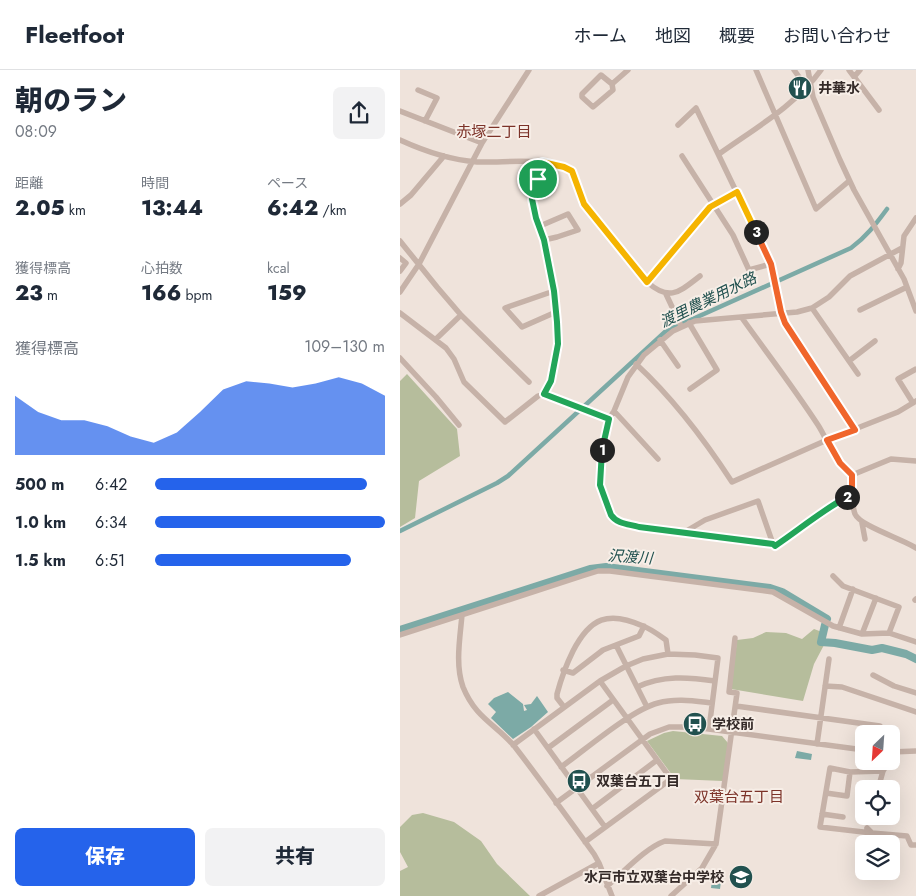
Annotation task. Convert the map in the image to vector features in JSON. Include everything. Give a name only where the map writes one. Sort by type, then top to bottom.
[{"type":"street","points":[[525,77],[529,70]]},
{"type":"street","points":[[400,292],[419,264],[482,143],[516,88],[533,70]]},
{"type":"street","points":[[612,84],[628,70]]},
{"type":"street","points":[[756,70],[816,209],[849,180]]},
{"type":"street","points":[[794,70],[808,86],[849,180],[898,269],[916,311]]},
{"type":"street","points":[[808,70],[808,86]]},
{"type":"street","points":[[719,154],[774,114],[808,86],[821,70]]},
{"type":"street","points":[[849,70],[879,110]]},
{"type":"street","points":[[854,77],[860,70]]},
{"type":"street","points":[[601,75],[612,84],[613,90],[593,107],[582,97],[582,94],[601,75]]},
{"type":"street","points":[[418,90],[437,98],[425,121]]},
{"type":"street","points":[[678,125],[696,108],[771,264],[781,312],[790,331],[855,430]]},
{"type":"street","points":[[400,112],[482,143]]},
{"type":"street","points":[[400,140],[444,156],[472,161],[542,162],[564,167],[572,171],[584,204],[647,282],[666,294],[680,291],[700,276]]},
{"type":"street","points":[[400,204],[444,156]]},
{"type":"street","points":[[682,156],[733,235],[749,270],[771,264]]},
{"type":"street","points":[[542,162],[532,199],[544,240],[554,291],[558,344],[551,381],[544,394]]},
{"type":"street","points":[[647,282],[713,205],[737,192]]},
{"type":"street","points":[[540,226],[568,214],[578,230],[544,240]]},
{"type":"street","points":[[898,269],[901,263],[904,236],[916,218]]},
{"type":"street","points":[[400,241],[461,315],[529,382]]},
{"type":"street","points":[[852,494],[824,510],[775,546],[773,544],[639,527],[614,519],[606,503],[600,478],[602,444],[609,419],[636,364],[660,340],[681,325],[700,320],[742,318],[781,312],[797,312],[812,308],[829,296],[850,276],[902,248]]},
{"type":"street","points":[[400,258],[406,263],[400,272]]},
{"type":"street","points":[[860,310],[907,287]]},
{"type":"street","points":[[554,291],[505,308],[522,327],[556,312]]},
{"type":"street","points":[[666,294],[681,325]]},
{"type":"street","points":[[812,308],[858,374]]},
{"type":"street","points":[[400,314],[436,339],[450,353],[464,382],[506,422],[538,396],[544,394],[609,419]]},
{"type":"street","points":[[436,339],[461,315]]},
{"type":"street","points":[[742,318],[796,392],[840,463],[852,475],[852,494],[856,515],[862,523],[916,548]]},
{"type":"street","points":[[689,323],[717,370],[690,389]]},
{"type":"street","points":[[660,340],[678,366]]},
{"type":"street","points":[[849,361],[875,341]]},
{"type":"street","points":[[400,358],[459,425]]},
{"type":"street","points":[[636,364],[692,424],[707,443],[732,482],[827,440],[898,412],[915,402],[898,379],[916,369]]},
{"type":"street","points":[[614,411],[658,460]]},
{"type":"street","points":[[852,475],[891,459],[916,461]]},
{"type":"street","points":[[683,532],[705,520],[758,501],[773,544]]},
{"type":"street","points":[[862,523],[864,539]]},
{"type":"street","points":[[400,635],[598,571],[610,571],[773,592],[825,623],[839,628],[862,634],[889,633],[916,642]]},
{"type":"street","points":[[833,576],[843,586],[899,607],[889,633]]},
{"type":"street","points":[[839,628],[853,589]]},
{"type":"street","points":[[862,634],[876,598]]},
{"type":"street","points":[[462,615],[459,665],[463,686],[473,706],[480,715],[513,745],[556,802],[599,863],[612,896]]},
{"type":"street","points":[[564,707],[557,698],[557,694],[564,670],[584,632],[598,622],[606,619],[622,619],[644,626],[666,640],[668,654]]},
{"type":"street","points":[[564,670],[572,673],[603,650],[639,636],[644,626]]},
{"type":"street","points":[[671,896],[702,868],[716,844],[736,706],[737,694],[729,692],[735,638]]},
{"type":"street","points":[[616,645],[647,707]]},
{"type":"street","points":[[513,745],[600,681],[626,666],[643,659],[668,654],[718,658],[709,729]]},
{"type":"street","points":[[817,744],[829,659]]},
{"type":"street","points":[[874,675],[894,686],[916,693]]},
{"type":"street","points":[[637,687],[656,680],[674,678],[715,681]]},
{"type":"street","points":[[585,842],[671,779],[600,681]]},
{"type":"street","points":[[825,686],[842,687],[916,712]]},
{"type":"street","points":[[548,748],[613,700]]},
{"type":"street","points":[[561,767],[627,719],[647,707],[672,701],[712,703]]},
{"type":"street","points":[[736,706],[873,725]]},
{"type":"street","points":[[556,802],[642,739],[669,727],[680,726],[709,729],[855,749]]},
{"type":"street","points":[[534,729],[605,827]]},
{"type":"street","points":[[900,752],[916,751]]},
{"type":"street","points":[[592,808],[657,760]]},
{"type":"street","points":[[880,780],[883,771],[850,772],[830,768],[820,827],[907,836],[910,845],[916,845]]},
{"type":"street","points":[[826,792],[847,796],[850,772]]},
{"type":"street","points":[[822,814],[843,817]]},
{"type":"street","points":[[867,828],[872,833]]},
{"type":"street","points":[[607,886],[650,849],[665,841],[716,844]]},
{"type":"street","points":[[539,896],[599,863]]},
{"type":"green space","points":[[407,374],[457,429],[460,456],[419,481],[415,518],[400,527],[400,381]]},
{"type":"green space","points":[[814,629],[822,632],[818,643],[824,645],[814,664],[803,701],[731,689],[737,640],[753,638],[766,632],[786,633],[802,639]]},
{"type":"green space","points":[[673,731],[722,736],[728,743],[723,781],[675,779],[647,741]]},
{"type":"green space","points":[[423,813],[454,822],[481,841],[497,864],[530,896],[400,896],[400,871],[408,867],[400,852],[400,827],[412,815]]},
{"type":"water","points":[[508,692],[523,704],[524,711],[527,710],[524,705],[531,704],[537,696],[548,712],[513,739],[491,718],[496,712],[488,704],[494,698]]},
{"type":"water","points":[[797,751],[812,754],[811,760],[795,758]]},
{"type":"water","points":[[713,873],[722,874],[720,889],[711,888]]},
{"type":"waterway","name":"渡里農業用水路","points":[[400,531],[508,476],[666,331],[851,248],[871,230],[887,209]]},
{"type":"waterway","name":"沢渡川","points":[[400,630],[590,569],[606,567],[770,588],[782,592],[827,619],[826,621]]},
{"type":"waterway","name":"沢渡川","points":[[825,625],[821,642],[872,650],[882,648],[906,654],[916,659]]},
{"type":"place","name":"井華水","points":[[800,88]]},
{"type":"place","name":"学校前","points":[[695,724]]},
{"type":"place","name":"双葉台五丁目","points":[[579,781]]},
{"type":"place","name":"水戸市立双葉台中学校","points":[[741,877]]},
{"type":"district","name":"赤塚二丁目","points":[[494,132]]},
{"type":"district","name":"双葉台五丁目","points":[[739,797]]},
{"type":"route","points":[[542,162],[564,167],[572,171],[584,204],[647,282],[710,207],[737,192],[771,264],[785,323],[855,430],[827,440],[840,463],[852,475],[852,494],[824,510],[775,546],[773,544],[639,527],[614,519],[600,485],[602,444],[609,419],[544,394],[551,381],[552,366],[558,344],[554,291],[544,240],[532,199],[538,179],[542,162]]}]
